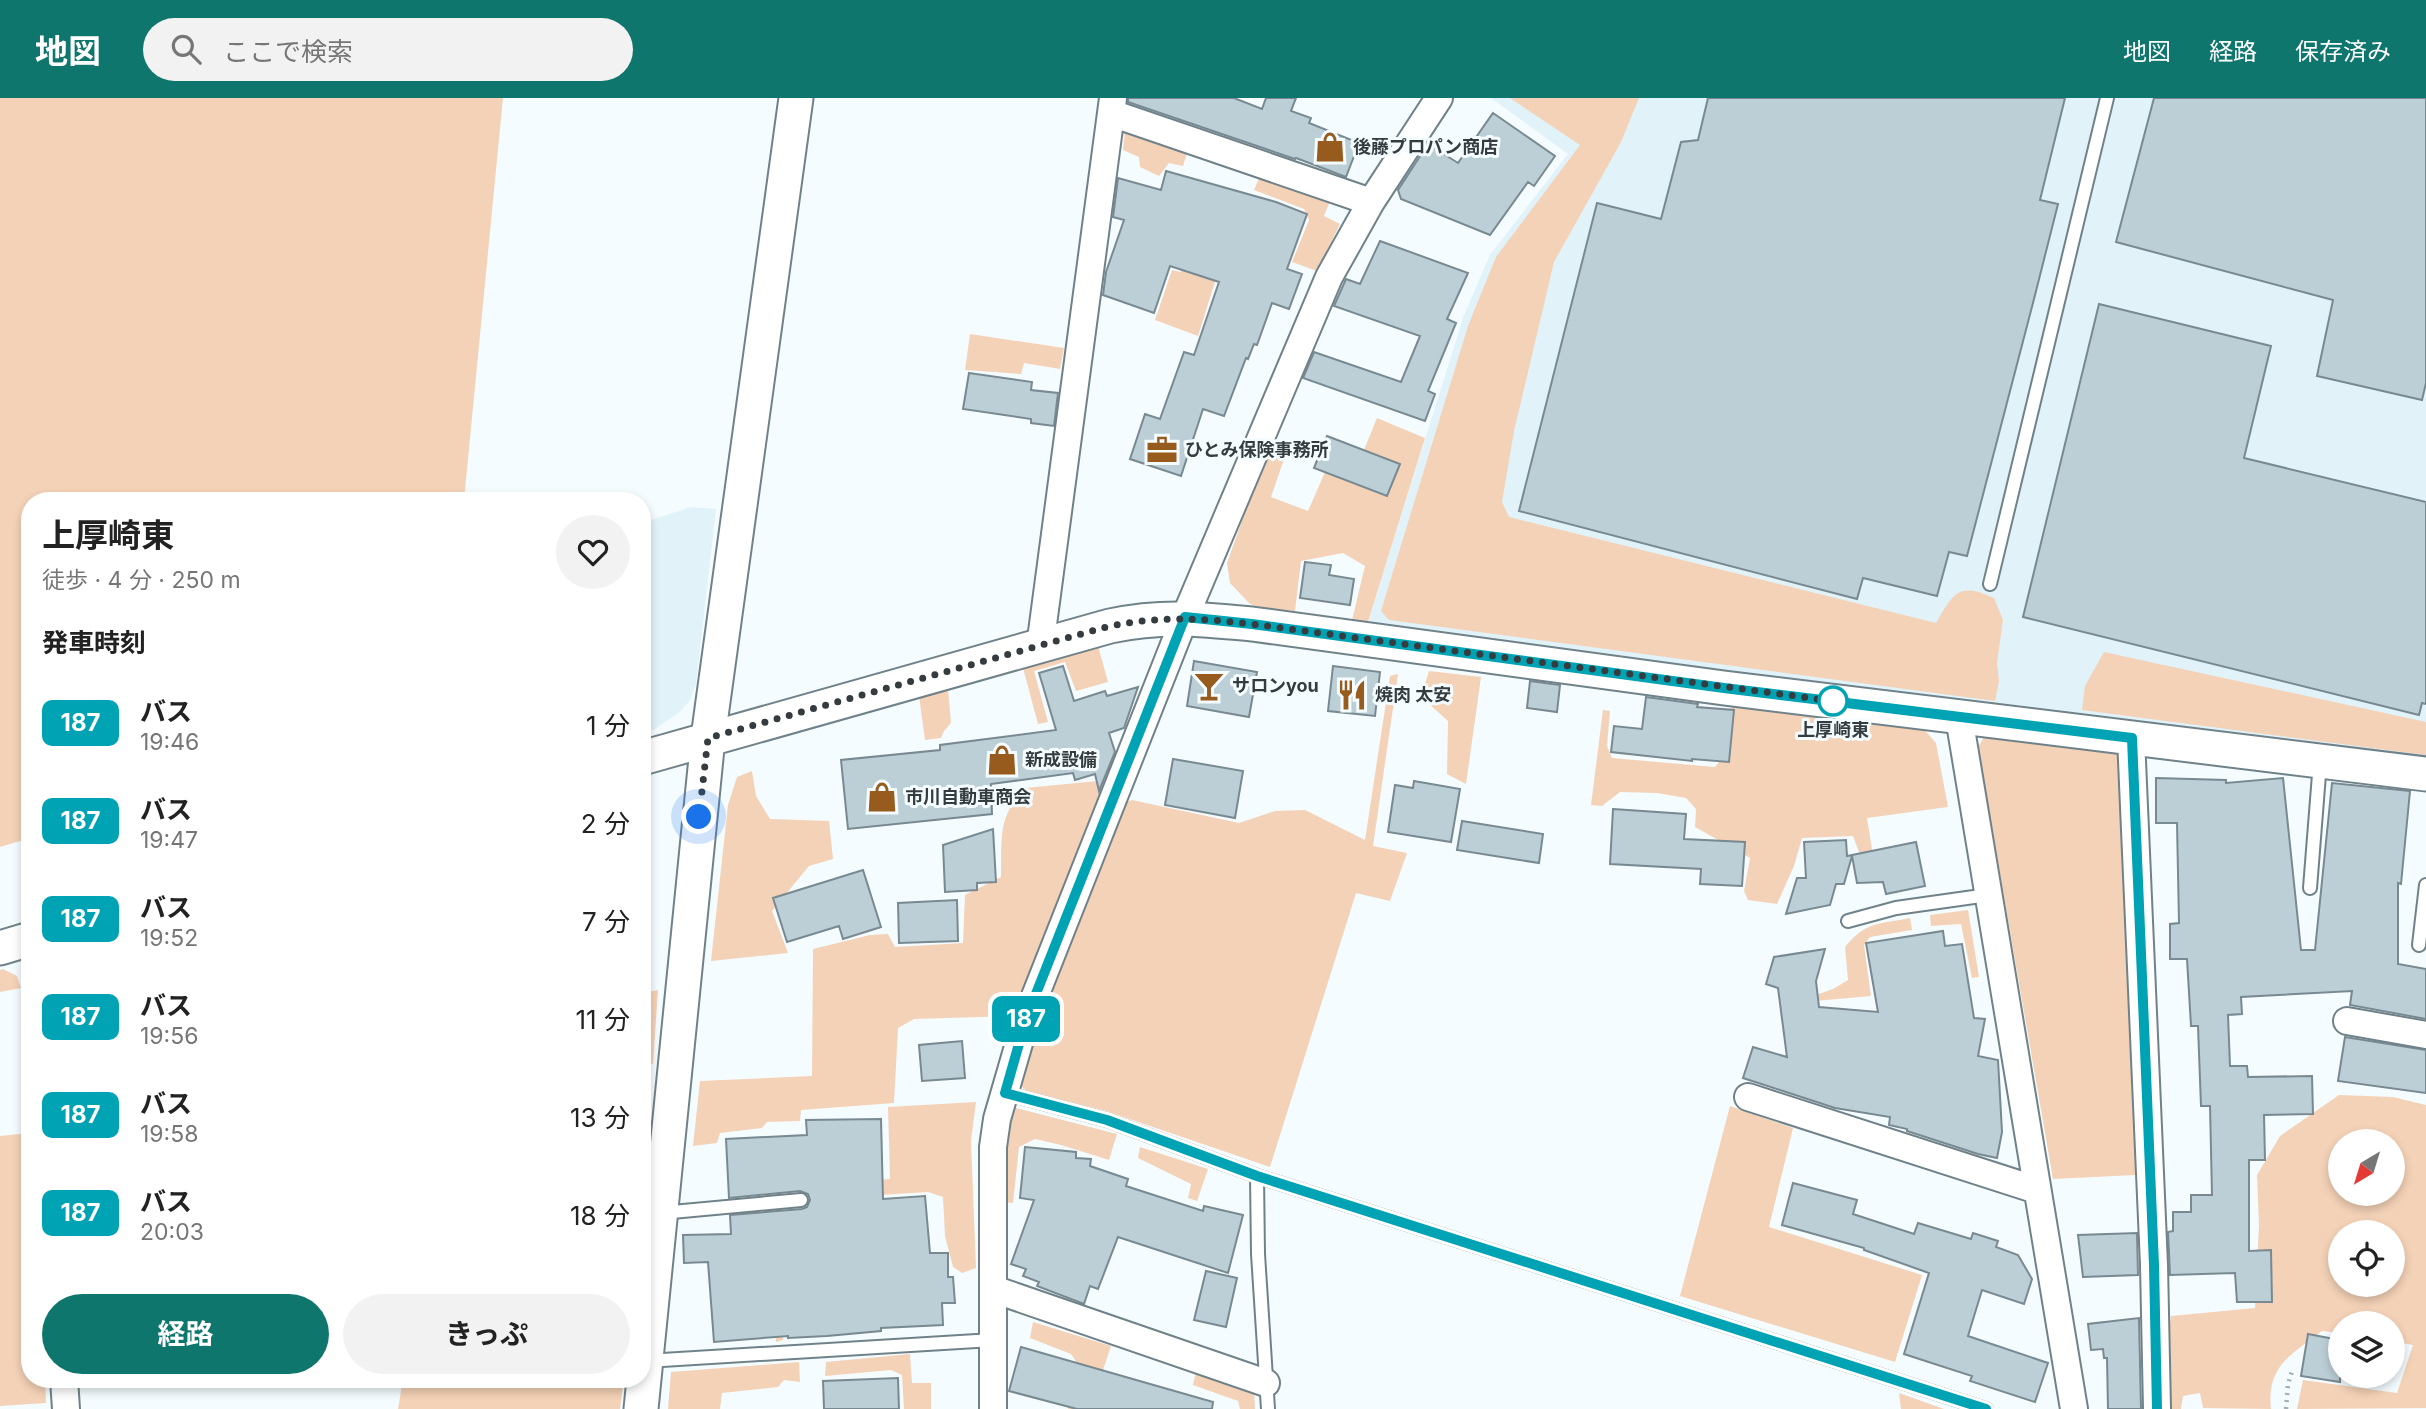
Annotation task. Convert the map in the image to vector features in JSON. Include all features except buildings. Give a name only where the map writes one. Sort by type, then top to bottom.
[{"type":"street","points":[[651,1273],[708,738],[796,98]]},
{"type":"street","points":[[993,1409],[993,1147],[1026,1019],[1185,617],[1329,277],[1371,202],[1439,98]]},
{"type":"street","points":[[1040,647],[1112,105],[1371,202]]},
{"type":"street","points":[[651,755],[1121,624],[1144,619],[1185,617],[1710,686],[2426,774]]},
{"type":"street","points":[[1959,717],[2074,1409]]},
{"type":"street","points":[[2132,738],[2157,1409]]},
{"type":"street","points":[[0,948],[21,942]]},
{"type":"street","points":[[2347,1021],[2426,1035]]},
{"type":"street","points":[[1748,1097],[2037,1190]]},
{"type":"street","points":[[993,1289],[1267,1396]]},
{"type":"street","points":[[65,1388],[66,1409]]},
{"type":"street","points":[[641,1409],[643,1388]]},
{"type":"lane","points":[[1990,584],[2107,98]]},
{"type":"lane","points":[[2310,887],[2320,761]]},
{"type":"lane","points":[[2419,945],[2426,885]]},
{"type":"lane","points":[[1848,921],[1896,908],[1989,895]]},
{"type":"lane","points":[[1005,1093],[1107,1120],[1257,1176],[1986,1409]]},
{"type":"lane","points":[[1257,1176],[1258,1254],[1267,1396]]},
{"type":"lane","points":[[659,1213],[800,1200]]},
{"type":"lane","points":[[651,1362],[993,1340]]},
{"type":"path","points":[[2286,1409],[2292,1371]]},
{"type":"shaded area","points":[[0,98],[503,98],[465,492],[21,492],[21,841],[0,847]]},
{"type":"shaded area","points":[[1491,98],[2426,98],[2426,760],[1959,704],[1367,625],[1464,315],[1490,255],[1568,154]]},
{"type":"shaded area","points":[[1510,98],[1639,98],[1621,142],[1554,262],[1514,431],[1502,502],[1509,517],[1936,623],[1947,604],[1958,593],[1982,593],[1994,598],[2003,620],[1995,701],[1389,620],[1381,611],[1468,326],[1496,257],[1580,145]]},
{"type":"shaded area","points":[[1125,130],[1188,150],[1183,166],[1169,163],[1159,176],[1140,167],[1139,157],[1123,150]]},
{"type":"shaded area","points":[[1262,171],[1332,196],[1324,216],[1340,224],[1317,271],[1292,262],[1309,220],[1304,209],[1254,190]]},
{"type":"shaded area","points":[[1191,242],[1224,253],[1198,336],[1155,320],[1172,270],[1181,272]]},
{"type":"shaded area","points":[[970,334],[1064,348],[1060,369],[1024,363],[1021,374],[965,370]]},
{"type":"shaded area","points":[[1377,418],[1425,438],[1367,625],[1352,620],[1365,566],[1343,553],[1301,561],[1295,611],[1262,608],[1250,604],[1230,583],[1227,563],[1266,454],[1284,459],[1271,497],[1308,511],[1325,472],[1387,496],[1399,464],[1364,450]]},
{"type":"shaded area","points":[[691,507],[716,509],[696,684],[690,700],[680,712],[651,730],[651,520]]},
{"type":"shaded area","points":[[1098,646],[1108,682],[1076,691],[1065,662],[1034,671],[1048,722],[1038,724],[1023,668]]},
{"type":"shaded area","points":[[2104,652],[2426,722],[2426,755],[2082,710],[2085,686]]},
{"type":"shaded area","points":[[1429,671],[1481,677],[1466,784],[1447,774],[1448,721],[1429,704],[1423,690]]},
{"type":"shaded area","points":[[1398,674],[1373,846],[1407,853],[1390,901],[1356,893],[1270,1167],[1106,1111],[1026,1091],[1017,1081],[1119,804],[1132,800],[1239,823],[1275,811],[1305,810],[1365,840],[1390,676]]},
{"type":"shaded area","points":[[948,689],[951,723],[941,738],[925,740],[919,696]]},
{"type":"shaded area","points":[[1732,702],[1921,726],[1936,743],[1948,807],[1867,818],[1877,881],[1868,876],[1853,836],[1802,838],[1794,866],[1777,904],[1748,900],[1744,891],[1750,858],[1695,827],[1696,809],[1686,798],[1657,793],[1620,792],[1602,806],[1591,805],[1603,710],[1610,711],[1607,746],[1612,758],[1715,767],[1724,756]]},
{"type":"shaded area","points":[[1984,737],[2116,749],[2123,758],[2136,1175],[2053,1179],[1978,747]]},
{"type":"shaded area","points":[[752,771],[756,796],[770,819],[829,821],[833,859],[809,866],[772,911],[788,953],[711,961],[728,805],[737,777]]},
{"type":"shaded area","points":[[1108,780],[1013,1016],[914,1019],[898,1028],[894,1103],[801,1110],[800,1121],[767,1122],[762,1128],[720,1133],[717,1143],[693,1146],[700,1081],[812,1076],[813,949],[870,935],[888,934],[895,947],[963,943],[965,895],[1001,877],[1005,819],[1025,788]]},
{"type":"shaded area","points":[[1968,910],[1979,977],[1972,978],[1961,924],[1931,926],[1930,915]]},
{"type":"shaded area","points":[[1910,918],[1912,930],[1870,937],[1864,945],[1871,996],[1815,1001],[1816,995],[1848,980],[1845,947],[1860,932],[1874,925]]},
{"type":"shaded area","points":[[0,970],[17,976],[21,988],[0,992]]},
{"type":"shaded area","points":[[658,990],[653,1064],[651,1064],[651,991]]},
{"type":"shaded area","points":[[2339,1095],[2393,1097],[2426,1105],[2426,1408],[2297,1409],[2303,1380],[2328,1383],[2328,1388],[2361,1388],[2397,1393],[2399,1388],[2405,1388],[2405,1369],[2413,1345],[2405,1343],[2405,1311],[2328,1311],[2328,1332],[2322,1331],[2291,1354],[2277,1371],[2271,1394],[2271,1409],[2203,1408],[2200,1393],[2183,1396],[2181,1409],[2168,1409],[2167,1345],[2171,1316],[2255,1308],[2259,1225],[2257,1175],[2280,1136]]},
{"type":"shaded area","points":[[976,1102],[971,1141],[976,1268],[962,1273],[953,1267],[945,1236],[943,1197],[928,1192],[864,1196],[781,1299],[783,1340],[776,1342],[772,1264],[838,1183],[890,1179],[888,1107]]},
{"type":"shaded area","points":[[1730,1106],[1793,1128],[1769,1227],[1922,1275],[1895,1362],[1680,1296]]},
{"type":"shaded area","points":[[1012,1107],[1117,1134],[1109,1160],[1035,1139],[1019,1147],[1013,1203],[1004,1202],[1002,1148]]},
{"type":"shaded area","points":[[21,1134],[21,1388],[45,1388],[46,1403],[0,1406],[0,1136]]},
{"type":"shaded area","points":[[1140,1147],[1208,1169],[1197,1201],[1188,1198],[1191,1184],[1138,1158]]},
{"type":"shaded area","points":[[1033,1322],[1111,1346],[1090,1409],[1068,1409],[1081,1369],[1071,1354],[1030,1338]]},
{"type":"shaded area","points":[[910,1354],[912,1383],[931,1383],[931,1409],[904,1409],[902,1375],[891,1370],[825,1376],[826,1362]]},
{"type":"shaded area","points":[[799,1362],[800,1382],[784,1380],[778,1387],[722,1393],[720,1409],[668,1409],[671,1372]]},
{"type":"shaded area","points":[[1196,1371],[1254,1390],[1255,1409],[1240,1409],[1238,1401],[1193,1385]]},
{"type":"shaded area","points":[[402,1388],[623,1388],[620,1409],[398,1409]]},
{"type":"shaded area","points":[[1899,1393],[1944,1409],[1901,1409]]},
{"type":"bus line","name":"187","points":[[1986,1409],[1257,1176],[1107,1120],[1005,1093],[1026,1019],[1185,617],[1724,688],[2132,738],[2154,1265],[2157,1409]]},
{"type":"place","name":"後藤プロパン商店","points":[[1330,147]]},
{"type":"place","name":"ひとみ保険事務所","points":[[1162,450]]},
{"type":"place","name":"サロンyou","points":[[1209,686]]},
{"type":"place","name":"焼肉 太安","points":[[1352,695]]},
{"type":"place","name":"上厚崎東","points":[[1833,701]]},
{"type":"place","name":"新成設備","points":[[1002,760]]},
{"type":"place","name":"市川自動車商会","points":[[882,797]]},
{"type":"route","points":[[699,817],[708,738],[1110,626],[1144,619],[1185,617],[1252,624],[1833,701]]}]
